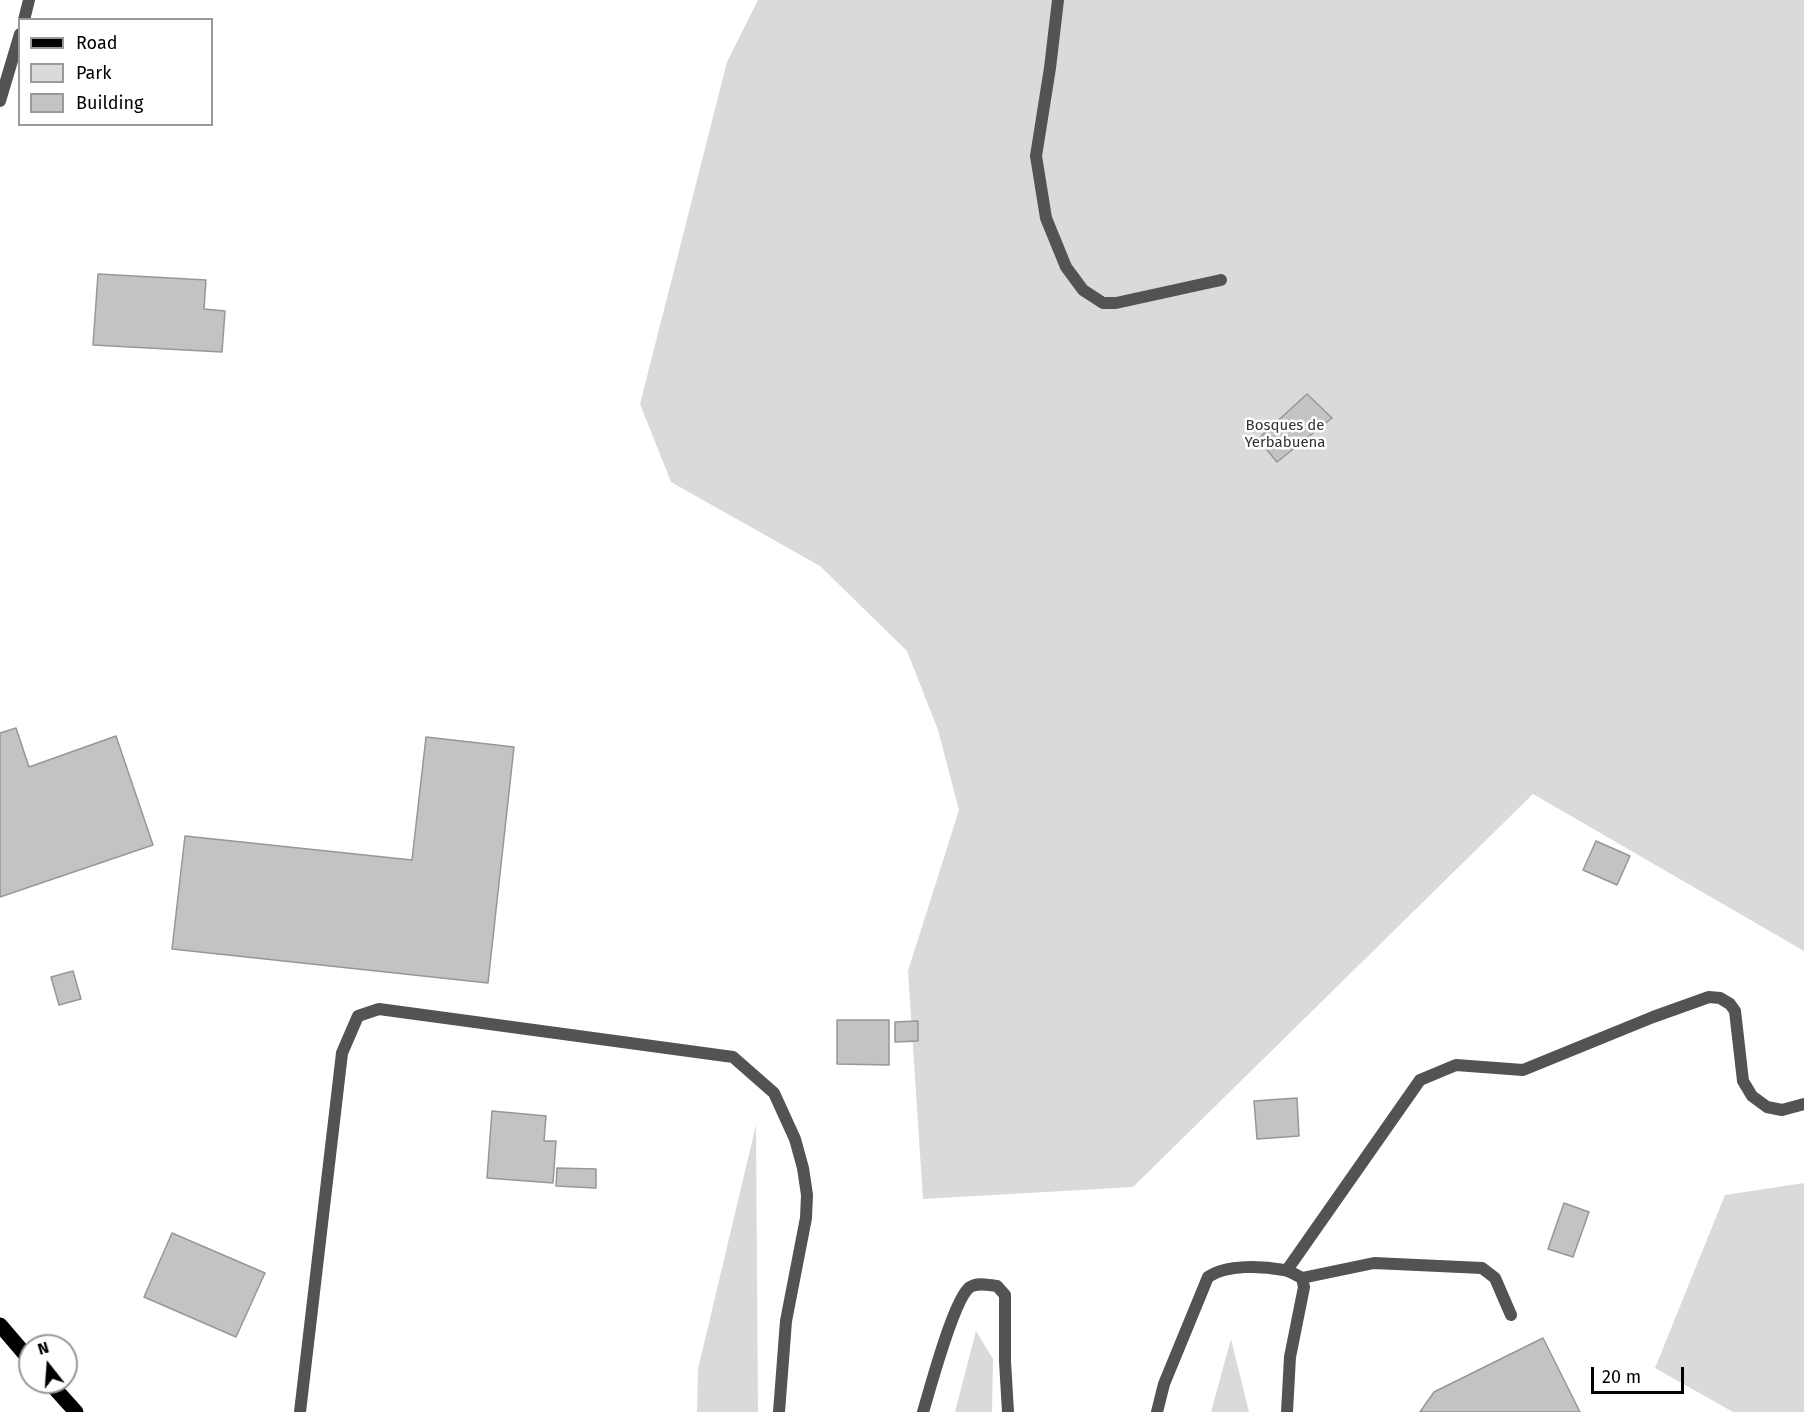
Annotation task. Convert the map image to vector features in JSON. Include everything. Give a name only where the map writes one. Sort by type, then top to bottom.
[{"type":"main road","points":[[0,1325],[18,1346]]},
{"type":"main road","points":[[60,1394],[76,1412]]},
{"type":"street","points":[[24,18],[29,0]]},
{"type":"street","points":[[1058,0],[1036,156],[1046,218],[1066,267],[1083,290],[1103,303],[1116,303],[1221,280]]},
{"type":"street","points":[[0,101],[18,41]]},
{"type":"street","points":[[1287,1270],[1420,1080],[1456,1065],[1523,1070],[1653,1017],[1709,997],[1720,998],[1730,1004],[1735,1011],[1743,1082],[1752,1096],[1767,1107],[1782,1110],[1804,1104]]},
{"type":"street","points":[[300,1412],[342,1053],[358,1016],[379,1009],[733,1057],[774,1093],[795,1139],[807,1195],[806,1218],[786,1321],[779,1412]]},
{"type":"street","points":[[1157,1412],[1164,1384],[1208,1277],[1225,1268],[1287,1270],[1302,1278],[1374,1263],[1482,1268],[1495,1278],[1511,1315]]},
{"type":"street","points":[[1287,1412],[1290,1358],[1304,1287],[1302,1278]]},
{"type":"street","points":[[923,1412],[962,1294],[971,1286],[979,1284],[997,1286],[1005,1295],[1008,1412]]},
{"type":"green space","name":"Bosques de Yerbabuena","points":[[758,0],[1804,0],[1804,951],[1533,794],[1133,1187],[923,1199],[908,971],[959,810],[938,730],[907,651],[820,566],[671,482],[640,404],[727,62]]},
{"type":"green space","points":[[756,1125],[758,1412],[697,1412],[698,1369]]},
{"type":"green space","points":[[1804,1183],[1804,1412],[1733,1412],[1655,1368],[1725,1195]]},
{"type":"green space","points":[[976,1331],[993,1359],[992,1412],[955,1412]]},
{"type":"green space","points":[[1231,1339],[1249,1412],[1211,1412]]},
{"type":"building","points":[[98,274],[206,280],[204,309],[225,311],[222,352],[93,345]]},
{"type":"building","points":[[1307,394],[1332,418],[1277,462],[1258,439]]},
{"type":"building","points":[[16,728],[29,767],[116,736],[153,845],[0,897],[0,733]]},
{"type":"building","points":[[426,737],[514,747],[488,983],[172,949],[185,836],[412,860]]},
{"type":"building","points":[[1596,841],[1630,856],[1617,885],[1583,870]]},
{"type":"building","points":[[73,971],[81,999],[59,1005],[51,977]]},
{"type":"building","points":[[837,1020],[889,1020],[889,1065],[837,1064]]},
{"type":"building","points":[[918,1021],[918,1041],[895,1042],[895,1022]]},
{"type":"building","points":[[1297,1098],[1299,1136],[1257,1139],[1254,1101]]},
{"type":"building","points":[[492,1111],[546,1116],[544,1141],[556,1141],[553,1183],[487,1178]]},
{"type":"building","points":[[557,1168],[596,1169],[596,1188],[556,1186]]},
{"type":"building","points":[[1564,1203],[1589,1212],[1573,1257],[1548,1249]]},
{"type":"building","points":[[172,1233],[265,1273],[236,1337],[144,1297]]},
{"type":"building","points":[[1543,1338],[1580,1412],[1420,1412],[1434,1392]]}]
